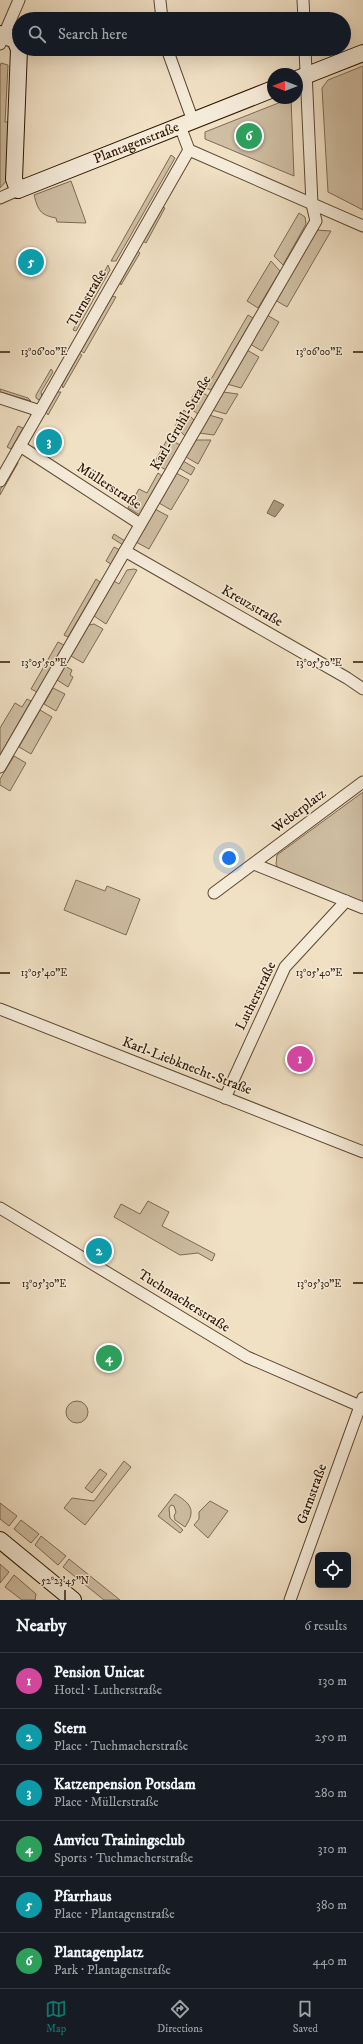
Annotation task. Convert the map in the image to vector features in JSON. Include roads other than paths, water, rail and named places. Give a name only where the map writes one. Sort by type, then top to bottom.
[{"type":"street","points":[[13,12],[19,0]]},
{"type":"street","points":[[303,0],[304,12]]},
{"type":"street","points":[[160,1],[161,12]]},
{"type":"street","points":[[12,15],[1,38],[12,40]]},
{"type":"street","points":[[303,77],[363,53]]},
{"type":"street","points":[[18,190],[14,179],[19,56]]},
{"type":"street","points":[[169,56],[187,123],[188,150],[363,226]]},
{"type":"street","name":"Karl-Gruhl-Straße","points":[[303,68],[304,56]]},
{"type":"street","name":"Karl-Gruhl-Straße","points":[[0,767],[316,221],[312,204],[303,90]]},
{"type":"street","name":"Plantagenstraße","points":[[0,198],[267,91]]},
{"type":"street","name":"Turnstraße","points":[[0,481],[188,150]]},
{"type":"street","points":[[0,398],[40,411]]},
{"type":"street","name":"Müllerstraße","points":[[20,446],[140,524]]},
{"type":"street","name":"Kreuzstraße","points":[[125,551],[347,678],[363,690]]},
{"type":"street","name":"Weberplatz","points":[[214,893],[363,782]]},
{"type":"street","points":[[254,864],[357,903]]},
{"type":"street","name":"Lutherstraße","points":[[225,1098],[285,967],[357,903]]},
{"type":"street","name":"Karl-Liebknecht-Straße","points":[[0,1009],[363,1152]]},
{"type":"street","name":"Tuchmacherstraße","points":[[0,1208],[247,1357],[361,1402]]},
{"type":"street","name":"Garnstraße","points":[[290,1600],[361,1402]]},
{"type":"street","points":[[0,1540],[73,1600]]},
{"type":"place","name":"Plantagenplatz","points":[[249,136]]},
{"type":"place","name":"Pfarrhaus","points":[[31,262]]},
{"type":"place","name":"Katzenpension Potsdam","points":[[49,442]]},
{"type":"place","name":"Pension Unicat","points":[[300,1059]]},
{"type":"place","name":"Stern","points":[[99,1251]]},
{"type":"place","name":"Amvicu Trainingsclub","points":[[109,1358]]}]
